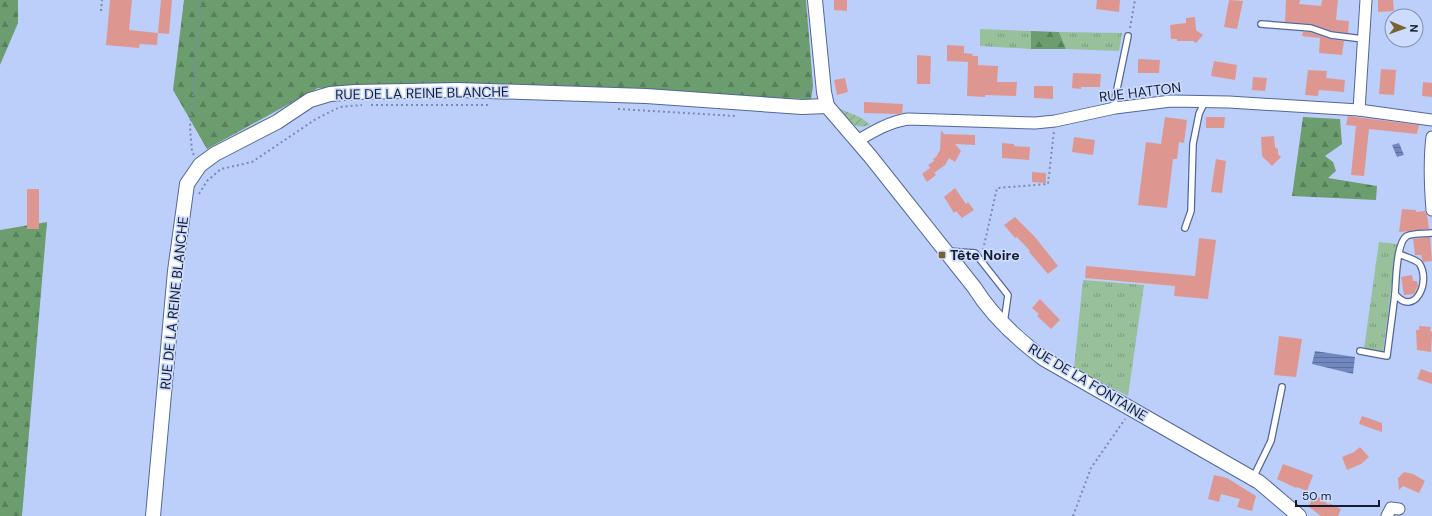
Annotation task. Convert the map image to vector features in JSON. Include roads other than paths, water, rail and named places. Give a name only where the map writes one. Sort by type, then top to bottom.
[{"type":"street","points":[[815,0],[824,92],[827,106]]},
{"type":"street","points":[[1359,110],[1366,0]]},
{"type":"street","name":"RUE DE LA REINE BLANCHE","points":[[153,516],[176,270],[187,184],[200,165],[214,154],[277,122],[310,100],[330,94],[355,92],[458,90],[646,96],[813,107],[827,106]]},
{"type":"street","name":"RUE HATTON","points":[[857,141],[879,128],[896,121],[908,119],[1055,122],[1113,109],[1171,101],[1229,102],[1359,110],[1432,120]]},
{"type":"street","name":"RUE DE LA FONTAINE","points":[[827,106],[945,250],[982,299],[1004,324],[1026,345],[1044,359],[1253,478],[1299,516]]},
{"type":"street","points":[[1432,137],[1430,150],[1430,188],[1432,210]]},
{"type":"street","points":[[1387,516],[1391,508],[1399,509]]},
{"type":"lane","points":[[1261,24],[1311,28],[1331,35],[1363,40]]},
{"type":"lane","points":[[1113,109],[1128,36]]},
{"type":"lane","points":[[1185,228],[1190,211],[1192,144],[1199,114],[1206,101]]},
{"type":"lane","points":[[1360,351],[1387,356],[1399,254],[1402,241],[1407,236],[1432,233]]},
{"type":"lane","points":[[945,250],[975,253],[980,259],[1008,295],[1004,324]]},
{"type":"lane","points":[[1395,294],[1400,300],[1409,302],[1416,301],[1422,297],[1428,286],[1428,276],[1425,269],[1419,263],[1399,254]]},
{"type":"lane","points":[[1253,478],[1271,441],[1282,387]]},
{"type":"water","points":[[1399,143],[1404,155],[1397,157],[1392,145]]},
{"type":"water","points":[[1315,351],[1355,357],[1353,374],[1312,364]]},
{"type":"place","name":"Tête Noire","points":[[942,255]]}]
